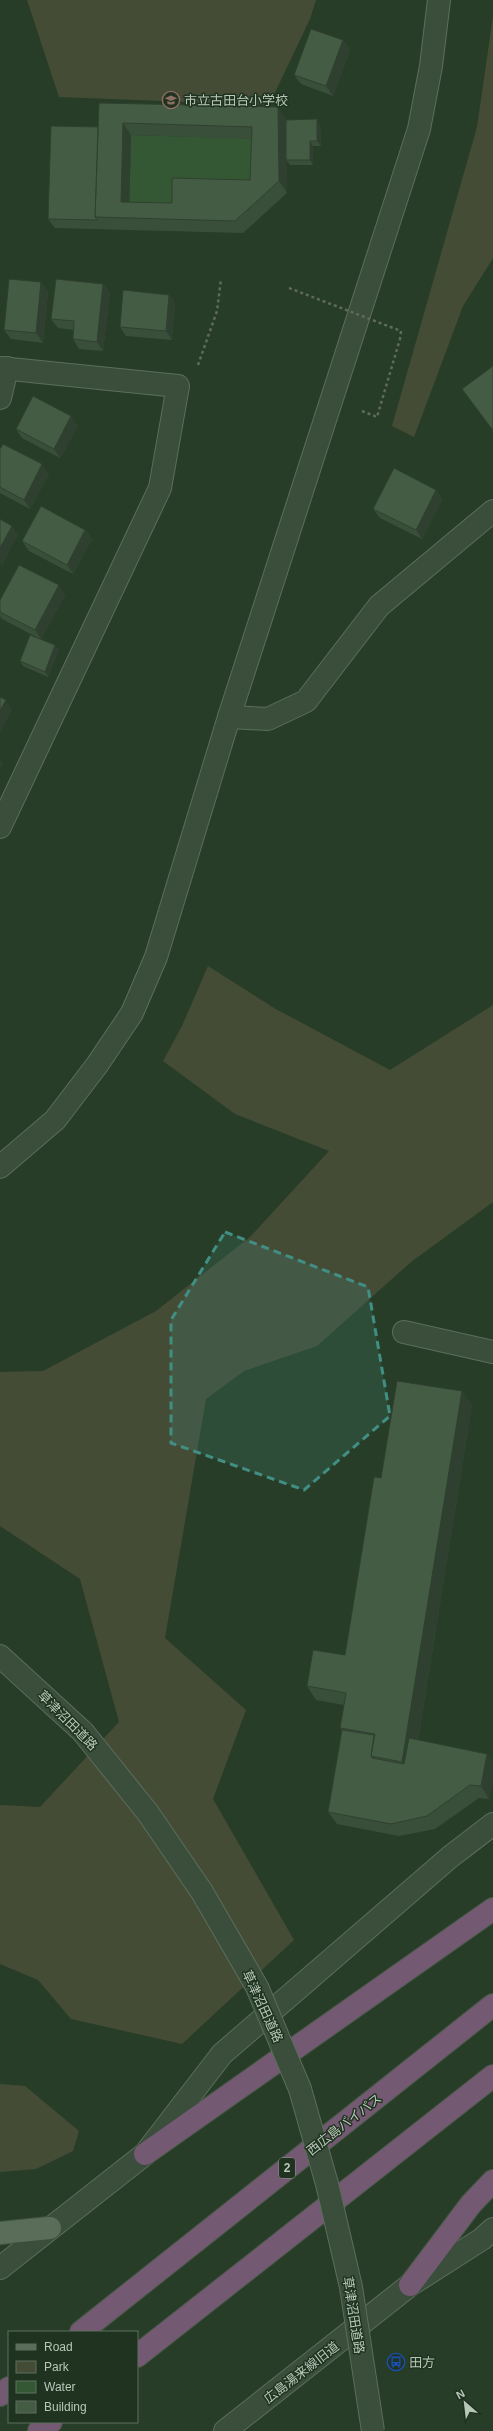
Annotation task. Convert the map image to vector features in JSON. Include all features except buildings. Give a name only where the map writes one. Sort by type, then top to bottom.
[{"type":"highway","points":[[146,2154],[493,1909]]},
{"type":"highway","name":"西広島バイパス","points":[[83,2331],[493,2005]]},
{"type":"highway","points":[[138,2355],[493,2076]]},
{"type":"highway","points":[[410,2285],[471,2204],[493,2181]]},
{"type":"highway","points":[[0,2395],[8,2389]]},
{"type":"highway","points":[[39,2431],[50,2423]]},
{"type":"main road","points":[[0,2233],[50,2228]]},
{"type":"street","points":[[0,1167],[55,1120],[97,1065],[132,1013],[156,957],[230,717],[419,129],[431,66],[439,0]]},
{"type":"street","points":[[0,398],[3,368],[178,386],[160,488],[0,827]]},
{"type":"street","points":[[230,717],[268,719],[306,702],[379,606],[493,511]]},
{"type":"street","points":[[404,1332],[493,1352]]},
{"type":"street","name":"草津沼田道路","points":[[0,1656],[83,1732],[148,1813],[202,1892],[257,1988],[300,2088],[327,2184],[351,2288],[373,2431]]},
{"type":"street","points":[[0,2268],[146,2154],[222,2054],[450,1858],[493,1824]]},
{"type":"street","name":"広島湯来線旧道","points":[[225,2431],[410,2285],[482,2240],[493,2229]]},
{"type":"path","points":[[178,386],[198,367],[217,311],[221,279]]},
{"type":"path","points":[[289,288],[401,330],[400,339],[377,417],[362,411]]},
{"type":"highlighted area","points":[[225,1232],[368,1287],[390,1416],[304,1490],[171,1443],[171,1320]]},
{"type":"green space","points":[[27,0],[316,0],[310,19],[269,105],[59,97]]},
{"type":"green space","points":[[493,16],[493,258],[463,306],[414,437],[392,426],[477,127]]},
{"type":"green space","points":[[208,966],[274,1008],[390,1070],[493,1005],[493,1202],[411,1262],[317,1346],[244,1371],[206,1399],[165,1638],[246,1710],[213,1799],[294,1940],[182,2044],[71,2019],[38,1980],[0,1964],[0,1805],[40,1807],[119,1722],[80,1579],[0,1526],[0,1372],[43,1371],[156,1311],[250,1237],[329,1151],[235,1114],[163,1061],[182,1026]]},
{"type":"green space","points":[[0,2084],[25,2086],[79,2131],[73,2151],[36,2169],[0,2172]]},
{"type":"water","points":[[131,135],[261,139],[259,193],[180,215],[129,214]]},
{"type":"place","name":"市立古田台小学校","points":[[171,100]]},
{"type":"place","name":"田方","points":[[396,2362]]}]
